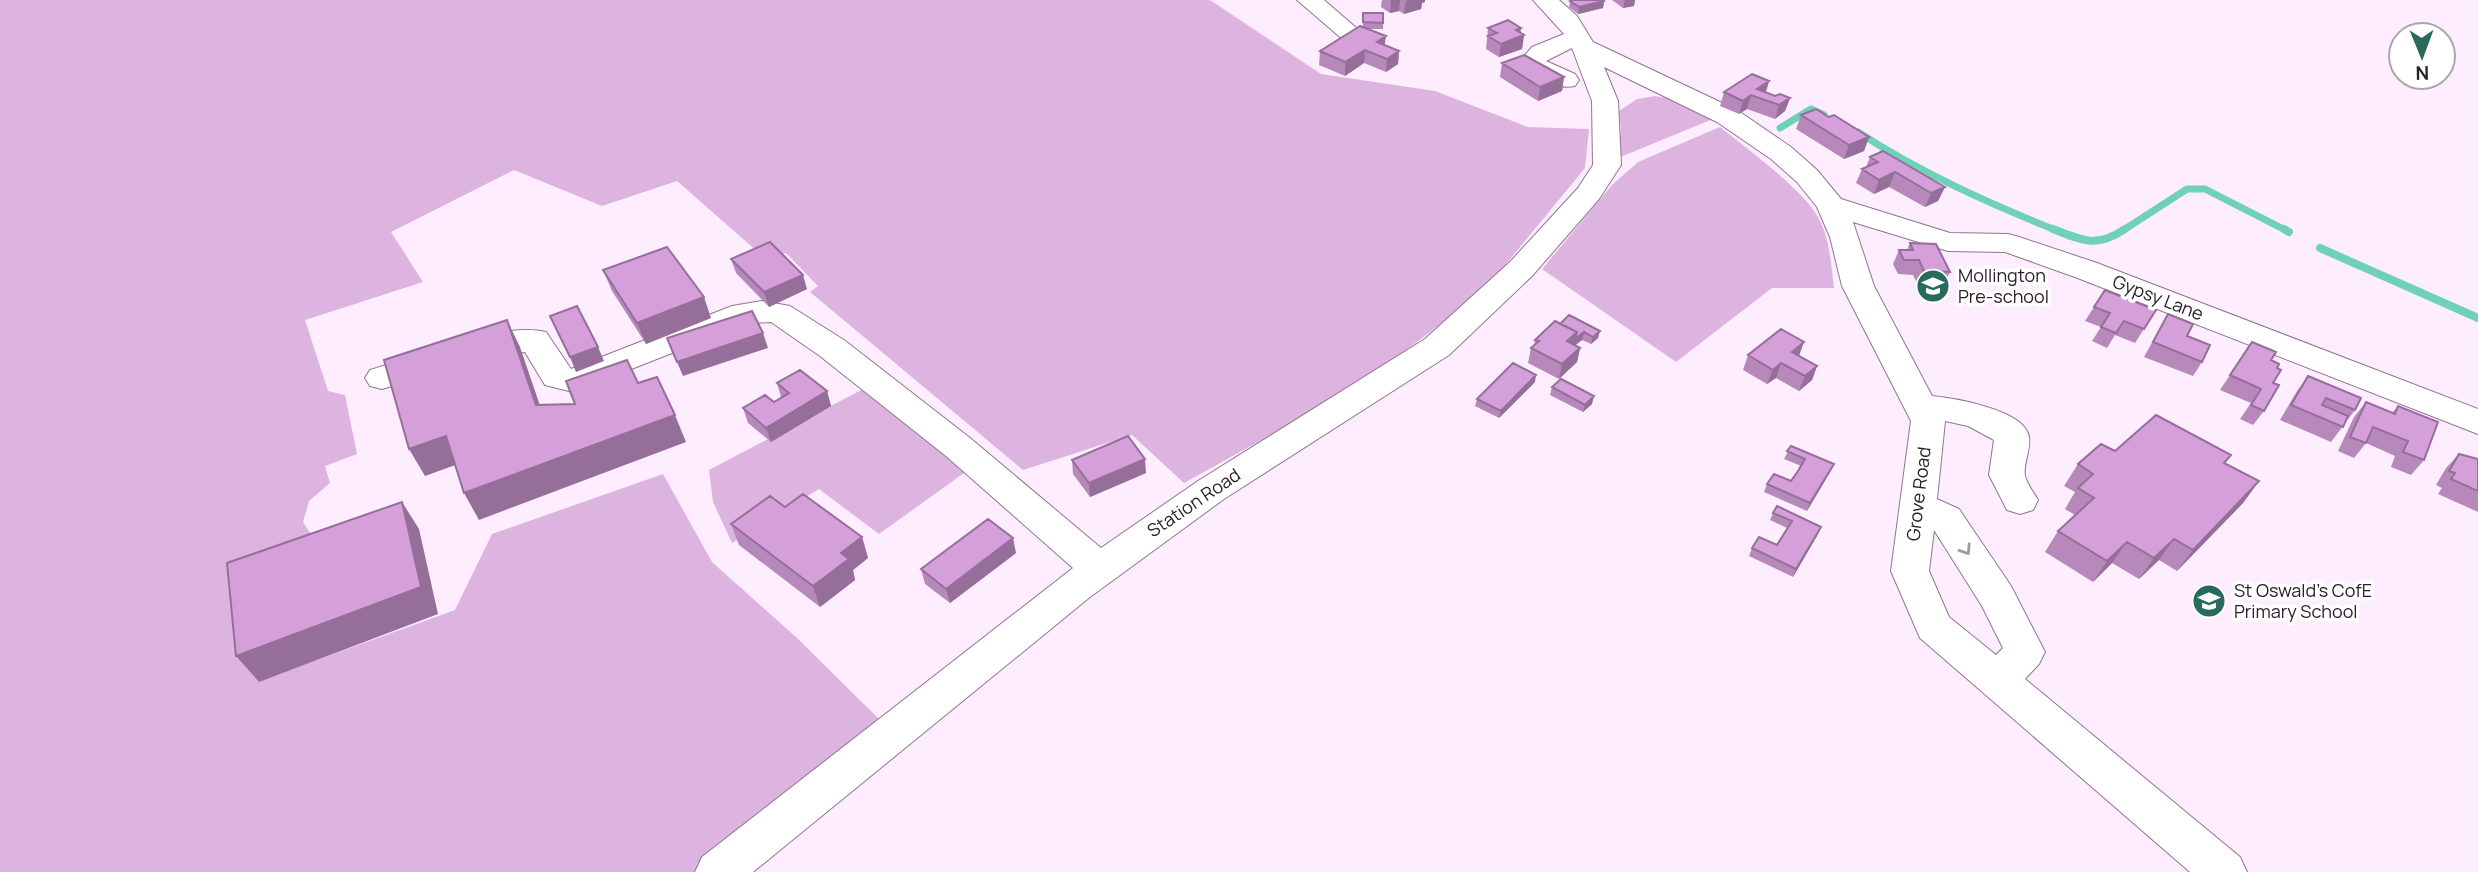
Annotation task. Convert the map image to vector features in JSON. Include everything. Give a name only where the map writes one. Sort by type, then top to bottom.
[{"type":"street","points":[[1309,0],[1349,32]]},
{"type":"street","points":[[1545,0],[1577,35]]},
{"type":"street","points":[[1525,34],[1577,35]]},
{"type":"street","points":[[1566,79],[1537,66],[1533,61],[1535,55],[1577,35]]},
{"type":"street","name":"Grove Road","points":[[1577,35],[1665,85],[1727,116],[1781,153],[1807,176],[1831,205],[1845,237],[1858,286],[1928,421],[1910,571],[1934,627],[2224,872]]},
{"type":"street","name":"Station Road","points":[[718,872],[962,675],[1100,569],[1211,490],[1437,347],[1521,269],[1589,193],[1607,165],[1605,101],[1577,35]]},
{"type":"street","points":[[1605,101],[1665,85]]},
{"type":"street","name":"Gypsy Lane","points":[[1831,205],[1948,243],[2008,243],[2086,270],[2478,422]]},
{"type":"street","points":[[382,379],[495,344],[534,340],[557,377],[573,381],[743,313],[779,313],[832,348],[958,447],[1100,569]]},
{"type":"street","points":[[1920,405],[1970,413],[1998,424],[2012,436],[2007,475],[2020,500]]},
{"type":"street","points":[[1917,506],[1946,519],[1997,597],[2025,652],[1998,681]]},
{"type":"shaded area","points":[[0,0],[1210,0],[1321,74],[1435,91],[1528,127],[1589,129],[1585,168],[1484,291],[1359,386],[1184,483],[1132,435],[1023,470],[810,292],[818,286],[786,253],[767,260],[677,181],[602,206],[514,170],[391,232],[423,282],[305,320],[328,391],[345,395],[357,454],[325,466],[330,483],[309,501],[303,522],[314,539],[259,681],[455,610],[492,534],[663,474],[712,562],[796,637],[884,724],[699,872],[0,872]]},
{"type":"shaded area","points":[[1655,96],[1673,99],[1713,119],[1618,158],[1621,128],[1619,111],[1637,99]]},
{"type":"shaded area","points":[[1720,127],[1774,170],[1812,208],[1826,235],[1834,288],[1772,288],[1676,362],[1542,269],[1612,185],[1638,162]]},
{"type":"shaded area","points":[[867,387],[971,468],[879,534],[819,489],[732,543],[713,502],[709,470]]},
{"type":"building","points":[[1570,1],[1604,1],[1579,7]]},
{"type":"building","points":[[1363,13],[1383,13],[1383,23],[1363,22]]},
{"type":"building","points":[[1508,20],[1521,28],[1516,30],[1524,35],[1501,44],[1488,36],[1497,33],[1488,28]]},
{"type":"building","points":[[1360,26],[1386,36],[1377,42],[1399,51],[1387,59],[1365,50],[1345,62],[1320,51]]},
{"type":"building","points":[[1524,55],[1564,77],[1540,87],[1502,63]]},
{"type":"building","points":[[1752,74],[1769,81],[1757,89],[1790,98],[1779,105],[1751,95],[1743,101],[1724,92]]},
{"type":"building","points":[[1816,109],[1829,117],[1834,115],[1869,137],[1849,145],[1801,115]]},
{"type":"building","points":[[1883,151],[1945,187],[1931,193],[1895,172],[1879,180],[1862,169],[1878,162],[1870,157]]},
{"type":"building","points":[[770,242],[803,275],[764,292],[731,259]]},
{"type":"building","points":[[1910,243],[1936,244],[1950,272],[1924,271],[1919,260],[1904,260],[1899,250],[1913,250]]},
{"type":"building","points":[[667,247],[704,297],[637,323],[603,270]]},
{"type":"building","points":[[2105,290],[2156,310],[2144,329],[2124,321],[2116,333],[2101,327],[2110,313],[2094,307]]},
{"type":"building","points":[[577,306],[598,347],[570,357],[550,316]]},
{"type":"building","points":[[752,311],[763,333],[677,362],[667,338]]},
{"type":"building","points":[[2168,314],[2193,324],[2187,336],[2210,345],[2202,362],[2153,342]]},
{"type":"building","points":[[1569,315],[1600,331],[1593,337],[1584,332],[1575,339],[1577,332],[1560,324]]},
{"type":"building","points":[[507,320],[536,405],[575,404],[566,381],[627,360],[638,383],[657,377],[675,415],[464,493],[446,436],[409,449],[384,360]]},
{"type":"building","points":[[1555,321],[1577,332],[1567,341],[1580,348],[1562,364],[1531,348],[1539,341],[1535,340]]},
{"type":"building","points":[[1781,329],[1804,342],[1792,352],[1817,366],[1805,376],[1781,363],[1773,370],[1748,355]]},
{"type":"building","points":[[2252,342],[2276,352],[2271,360],[2279,364],[2277,368],[2281,370],[2273,383],[2279,385],[2264,411],[2251,405],[2261,389],[2230,375]]},
{"type":"building","points":[[1513,363],[1536,375],[1501,411],[1477,399]]},
{"type":"building","points":[[800,370],[827,391],[766,428],[743,408],[765,395],[774,402],[789,393],[777,383]]},
{"type":"building","points":[[2308,376],[2361,398],[2355,410],[2326,398],[2322,405],[2348,416],[2343,427],[2291,405]]},
{"type":"building","points":[[1561,379],[1594,396],[1585,405],[1552,387]]},
{"type":"building","points":[[2366,402],[2395,414],[2398,406],[2438,422],[2424,460],[2403,452],[2408,441],[2373,427],[2366,443],[2350,437]]},
{"type":"building","points":[[2156,415],[2231,455],[2224,463],[2259,481],[2193,550],[2174,539],[2154,558],[2127,542],[2107,561],[2058,531],[2094,498],[2078,488],[2093,474],[2078,464],[2101,444],[2115,451]]},
{"type":"building","points":[[1128,436],[1145,459],[1089,483],[1072,460]]},
{"type":"building","points":[[1791,446],[1834,464],[1810,503],[1767,484],[1774,474],[1791,481],[1798,471],[1805,459],[1787,451]]},
{"type":"building","points":[[2459,454],[2478,459],[2478,491],[2451,479],[2455,473],[2449,471]]},
{"type":"building","points":[[803,494],[862,537],[841,553],[849,559],[813,586],[731,524],[770,496],[785,507]]},
{"type":"building","points":[[402,502],[421,587],[236,656],[227,563]]},
{"type":"building","points":[[1777,506],[1821,527],[1796,569],[1752,548],[1759,537],[1777,545],[1792,521],[1773,513]]},
{"type":"building","points":[[988,519],[1013,538],[946,589],[921,569]]},
{"type":"waterway","points":[[1780,128],[1811,109],[1824,115]]},
{"type":"waterway","points":[[1858,132],[1955,186],[2058,231]]},
{"type":"waterway","points":[[2122,231],[2187,189],[2205,189],[2287,231]]},
{"type":"waterway","points":[[2053,229],[2058,231]]},
{"type":"waterway","points":[[2058,231],[2073,237],[2098,241],[2125,229]]},
{"type":"waterway","points":[[2284,229],[2289,232]]},
{"type":"waterway","points":[[2320,248],[2478,318]]},
{"type":"place","name":"Mollington Pre-school","points":[[1933,286]]},
{"type":"place","name":"St Oswald's CofE Primary School","points":[[2209,601]]}]
